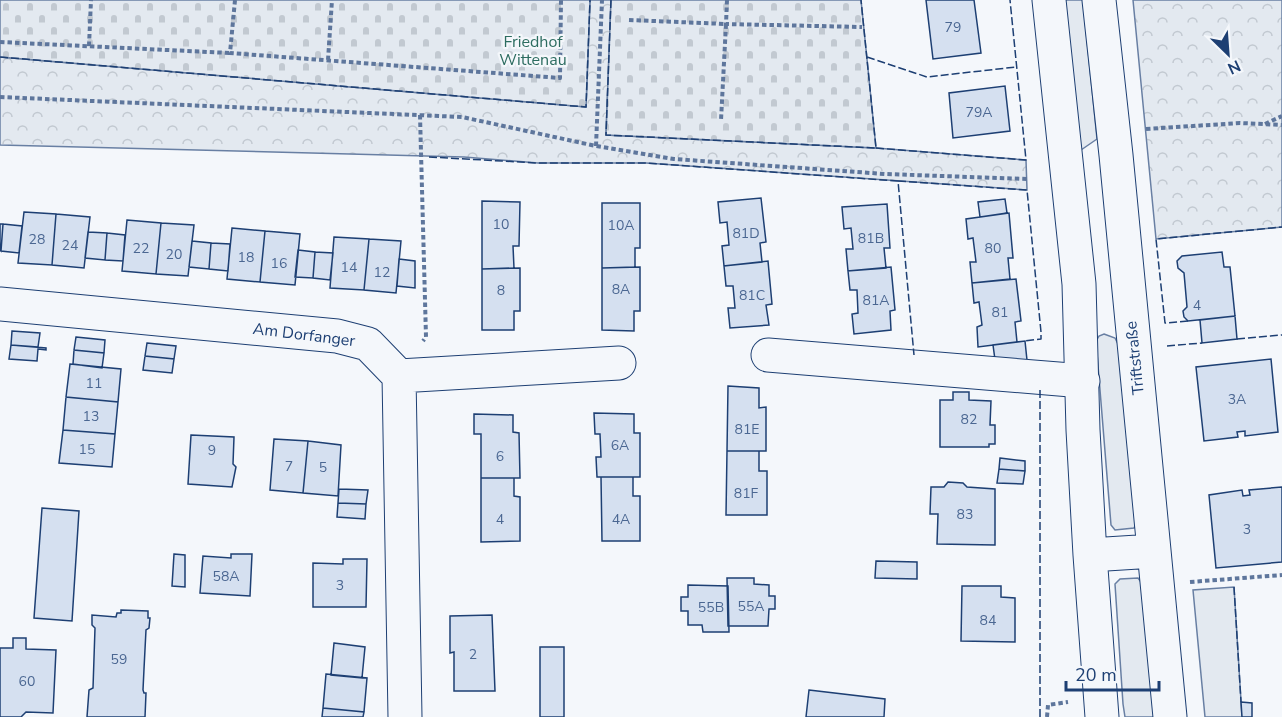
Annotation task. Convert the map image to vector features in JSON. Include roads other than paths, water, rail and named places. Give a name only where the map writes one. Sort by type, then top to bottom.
[{"type":"main road","points":[[1049,0],[1079,284],[1083,430],[1102,717]]},
{"type":"main road","name":"Triftstraße","points":[[1099,0],[1170,717]]},
{"type":"main road","points":[[1079,284],[1127,280]]},
{"type":"main road","name":"Am Dorfanger","points":[[0,304],[337,336],[368,344],[399,376]]},
{"type":"main road","points":[[768,355],[1083,381]]},
{"type":"main road","points":[[405,717],[399,376],[619,363]]},
{"type":"main road","points":[[1090,555],[1154,551]]},
{"type":"park label","name":"Friedhof Wittenau","points":[[533,51]]}]
